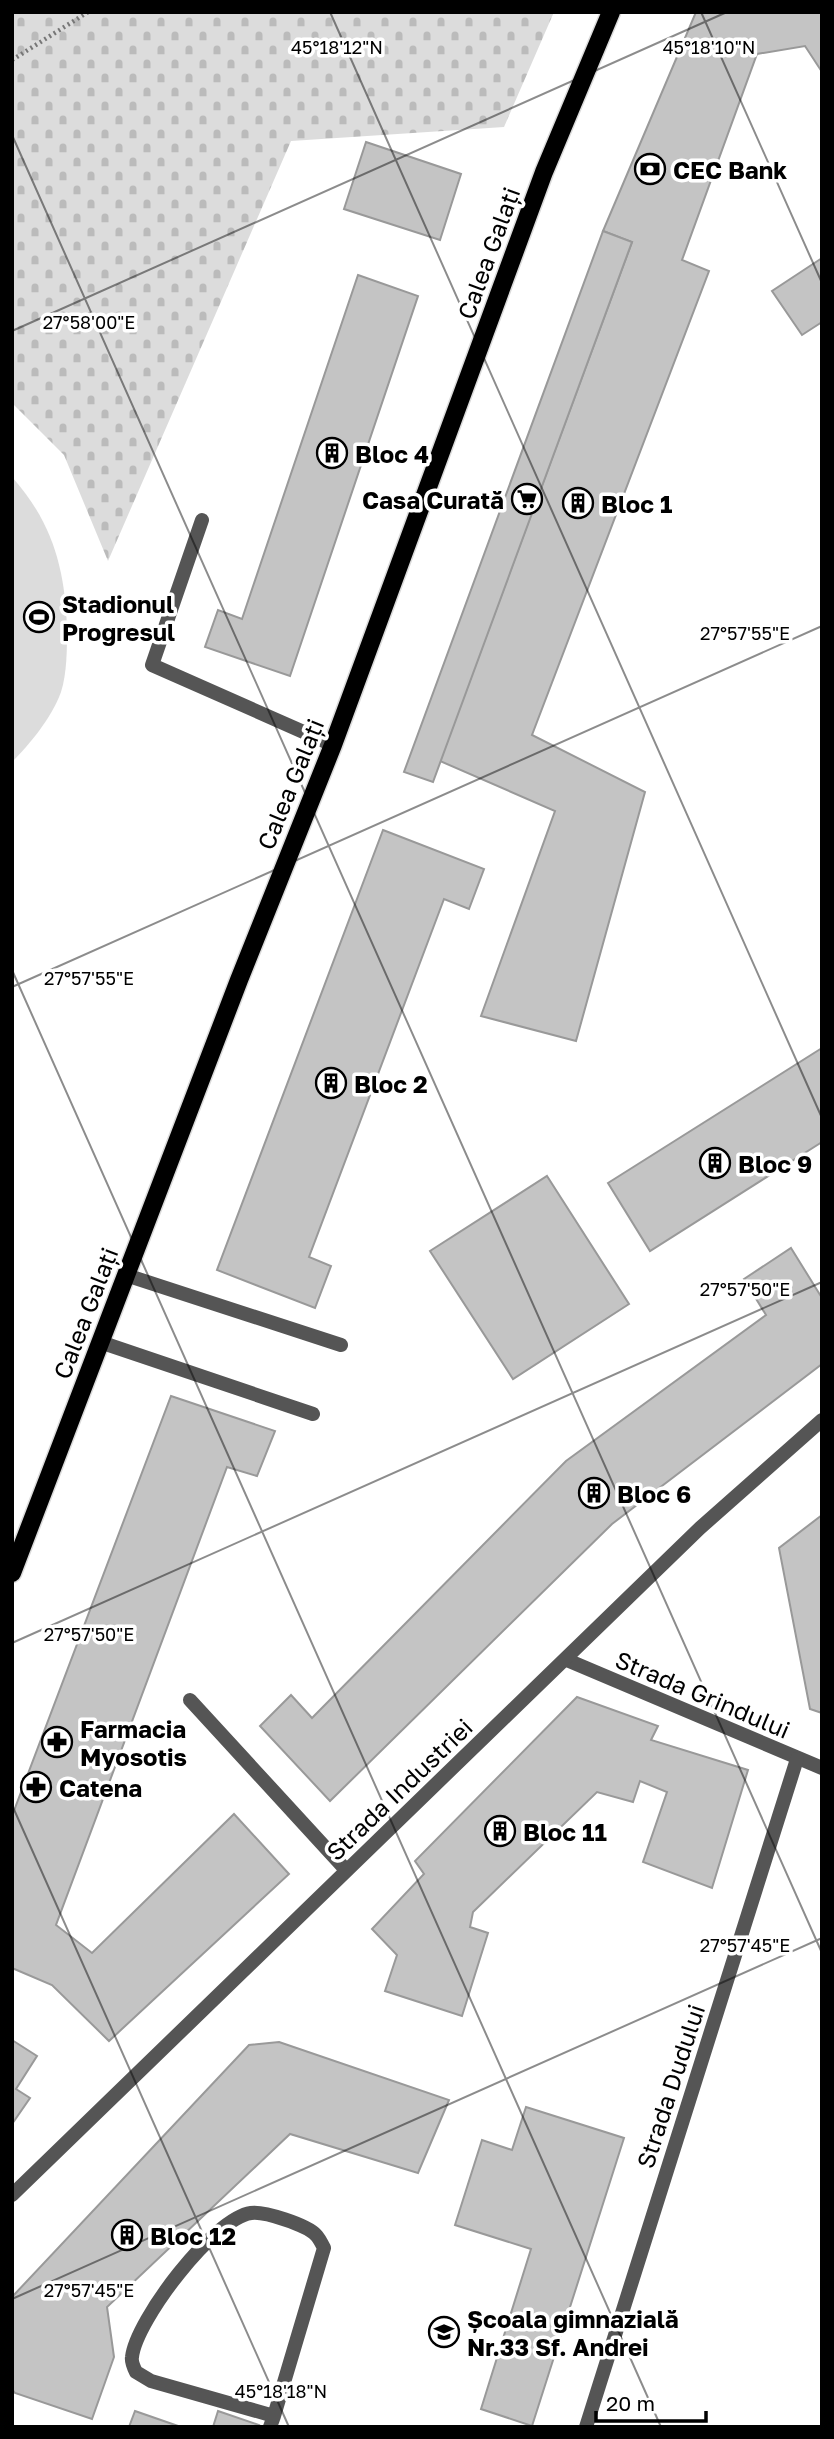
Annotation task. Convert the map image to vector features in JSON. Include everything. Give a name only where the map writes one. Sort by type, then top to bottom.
[{"type":"main road","name":"Calea Galați","points":[[12,1573],[333,745],[544,172],[611,12]]},
{"type":"street","points":[[202,520],[152,665],[333,745]]},
{"type":"street","points":[[126,1275],[341,1345]]},
{"type":"street","points":[[100,1342],[313,1414]]},
{"type":"street","name":"Strada Industriei","points":[[12,2195],[346,1870],[567,1660],[700,1528],[822,1420]]},
{"type":"street","name":"Strada Grindului","points":[[567,1660],[822,1768]]},
{"type":"street","points":[[190,1700],[346,1870]]},
{"type":"street","name":"Strada Dudului","points":[[586,2427],[797,1759]]},
{"type":"street","points":[[252,2212],[294,2222],[316,2234],[324,2248],[272,2421],[151,2381],[136,2372],[132,2358],[142,2330],[168,2284],[226,2224],[252,2212]]},
{"type":"path","points":[[12,60],[88,12]]},
{"type":"green space","points":[[12,12],[554,12],[504,127],[291,141],[108,561],[64,455],[12,403]]},
{"type":"green space","name":"Stadionul Progresul","points":[[12,477],[38,512],[60,567],[66,607],[67,653],[61,692],[52,711],[40,730],[12,762]]},
{"type":"building","name":"Bloc 1","points":[[696,12],[822,12],[822,72],[805,46],[757,54],[682,260],[709,271],[532,735],[645,792],[576,1041],[481,1016],[555,811],[440,761],[632,242],[603,231]]},
{"type":"building","points":[[366,142],[461,174],[440,240],[344,209]]},
{"type":"building","points":[[603,231],[632,242],[433,782],[404,772]]},
{"type":"building","points":[[822,258],[822,322],[802,335],[772,291]]},
{"type":"building","name":"Bloc 4","points":[[358,275],[418,296],[290,676],[205,647],[218,610],[242,619]]},
{"type":"building","name":"Bloc 2","points":[[383,830],[484,869],[469,909],[444,899],[309,1257],[331,1266],[315,1308],[217,1270]]},
{"type":"building","name":"Bloc 9","points":[[822,1048],[822,1142],[650,1251],[608,1183]]},
{"type":"building","points":[[547,1176],[629,1304],[513,1379],[430,1251]]},
{"type":"building","name":"Bloc 6","points":[[791,1248],[822,1298],[822,1364],[612,1524],[330,1801],[260,1726],[291,1695],[312,1718],[566,1461],[766,1315],[744,1279]]},
{"type":"building","points":[[171,1396],[275,1431],[257,1476],[227,1467],[56,1925],[92,1953],[234,1814],[289,1874],[109,2041],[52,1985],[12,1968],[12,1816]]},
{"type":"building","points":[[822,1515],[822,1713],[810,1709],[779,1548]]},
{"type":"building","name":"Bloc 11","points":[[577,1697],[658,1726],[651,1740],[748,1770],[712,1888],[643,1862],[667,1792],[640,1781],[633,1802],[597,1792],[473,1912],[470,1927],[488,1933],[462,2016],[385,1991],[397,1955],[372,1929],[424,1874],[415,1861]]},
{"type":"building","points":[[12,2040],[37,2056],[16,2089],[30,2098],[12,2124]]},
{"type":"building","name":"Bloc 12","points":[[279,2042],[449,2100],[418,2173],[290,2134],[107,2307],[114,2357],[92,2419],[15,2393],[12,2389],[12,2297],[249,2045]]},
{"type":"building","points":[[526,2107],[624,2138],[532,2426],[481,2409],[531,2249],[455,2225],[482,2140],[512,2150]]},
{"type":"building","points":[[135,2411],[181,2427],[129,2427]]},
{"type":"building","points":[[218,2411],[259,2425],[213,2427]]},
{"type":"place","name":"CEC Bank","points":[[650,169]]},
{"type":"place","name":"Bloc 4","points":[[332,453]]},
{"type":"place","name":"Casa Curată","points":[[527,499]]},
{"type":"place","name":"Bloc 1","points":[[578,503]]},
{"type":"place","name":"Stadionul Progresul","points":[[39,617]]},
{"type":"place","name":"Bloc 2","points":[[331,1083]]},
{"type":"place","name":"Bloc 9","points":[[715,1163]]},
{"type":"place","name":"Bloc 6","points":[[594,1493]]},
{"type":"place","name":"Farmacia Myosotis","points":[[57,1742]]},
{"type":"place","name":"Catena","points":[[36,1787]]},
{"type":"place","name":"Bloc 11","points":[[500,1831]]},
{"type":"place","name":"Bloc 12","points":[[127,2235]]},
{"type":"place","name":"Școala gimnazială Nr.33 Sf. Andrei","points":[[444,2332]]}]
